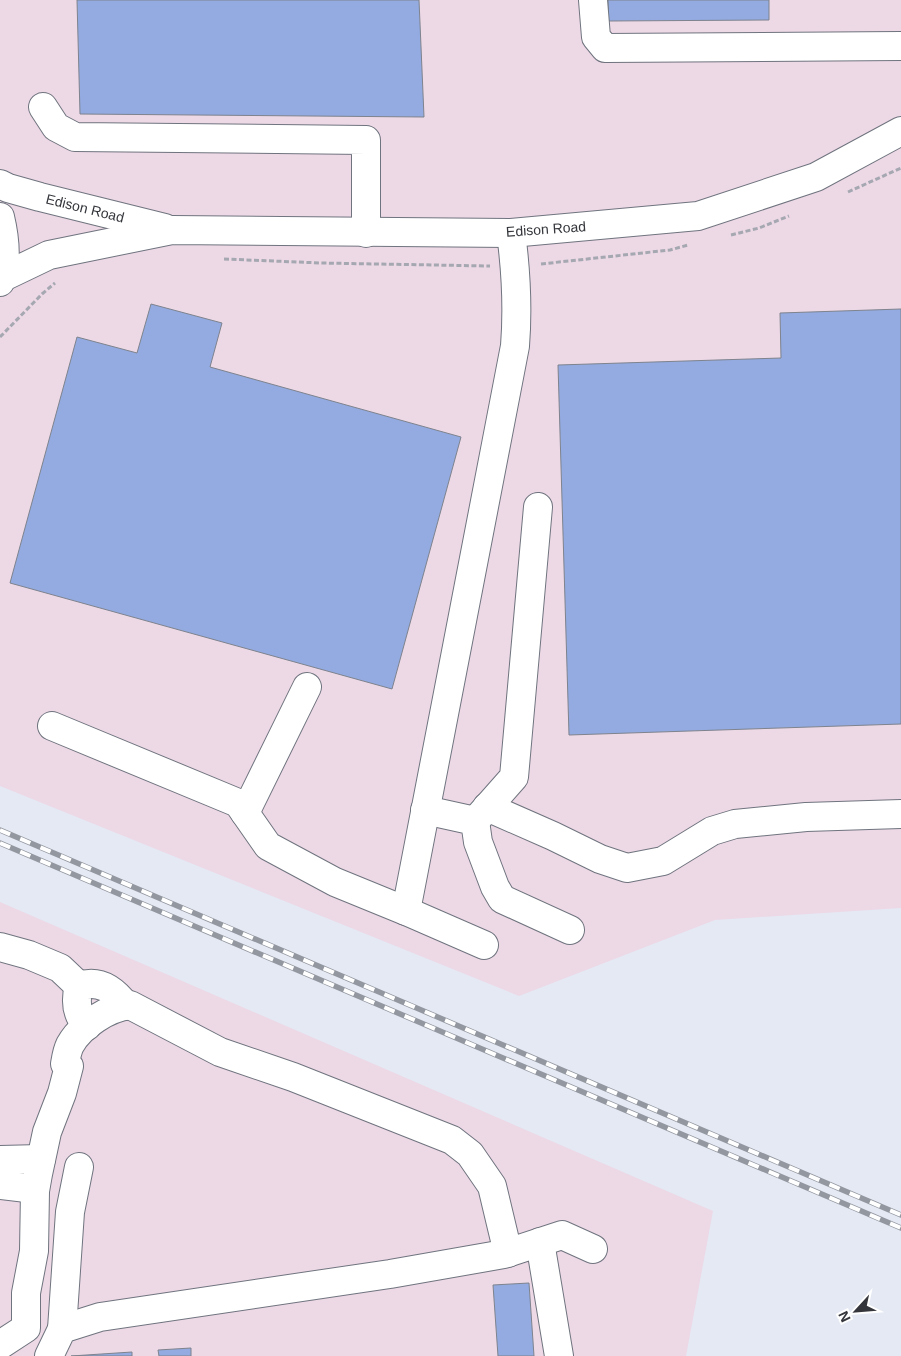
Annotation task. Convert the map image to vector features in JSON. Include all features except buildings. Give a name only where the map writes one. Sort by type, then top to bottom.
[{"type":"street","points":[[593,0],[596,37],[605,48],[901,46]]},
{"type":"street","points":[[43,108],[56,127],[75,136],[366,140],[366,233]]},
{"type":"street","name":"Edison Road","points":[[1,280],[49,255],[172,230],[511,233],[698,216],[816,177],[901,131]]},
{"type":"street","name":"Edison Road","points":[[0,184],[40,197],[172,230]]},
{"type":"street","points":[[0,217],[4,234],[5,252],[1,280]]},
{"type":"street","points":[[406,911],[515,346],[518,318],[511,233]]},
{"type":"street","points":[[538,507],[514,777],[481,814],[478,842],[495,887],[502,899],[570,930]]},
{"type":"street","points":[[245,814],[307,687]]},
{"type":"street","points":[[52,726],[238,803],[268,846],[335,882],[484,946]]},
{"type":"street","points":[[425,810],[481,814],[553,836],[600,860],[627,868],[663,861],[712,831],[735,824],[806,817],[901,814]]},
{"type":"street","points":[[0,947],[29,955],[60,968],[79,986]]},
{"type":"street","points":[[79,986],[90,982],[110,989],[126,1006]]},
{"type":"street","points":[[79,986],[76,998],[80,1018],[87,1026]]},
{"type":"street","points":[[0,1345],[26,1328],[26,1293],[34,1251],[36,1189],[47,1132],[62,1093],[69,1066],[65,1064],[69,1046],[87,1026],[119,1007],[130,1006],[220,1052],[293,1077],[452,1140],[470,1154],[492,1186],[508,1253]]},
{"type":"street","points":[[0,1160],[41,1159]]},
{"type":"street","points":[[49,1356],[62,1329],[70,1212],[80,1166]]},
{"type":"street","points":[[0,1185],[36,1189]]},
{"type":"street","points":[[62,1329],[100,1316],[390,1274],[508,1253],[562,1235],[593,1249]]},
{"type":"street","points":[[540,1242],[559,1356]]},
{"type":"shaded area","points":[[0,0],[901,0],[901,908],[715,920],[519,996],[0,786]]},
{"type":"shaded area","points":[[0,902],[713,1211],[686,1356],[0,1356]]},
{"type":"railway","points":[[0,830],[901,1215]]},
{"type":"railway","points":[[0,843],[901,1228]]}]
